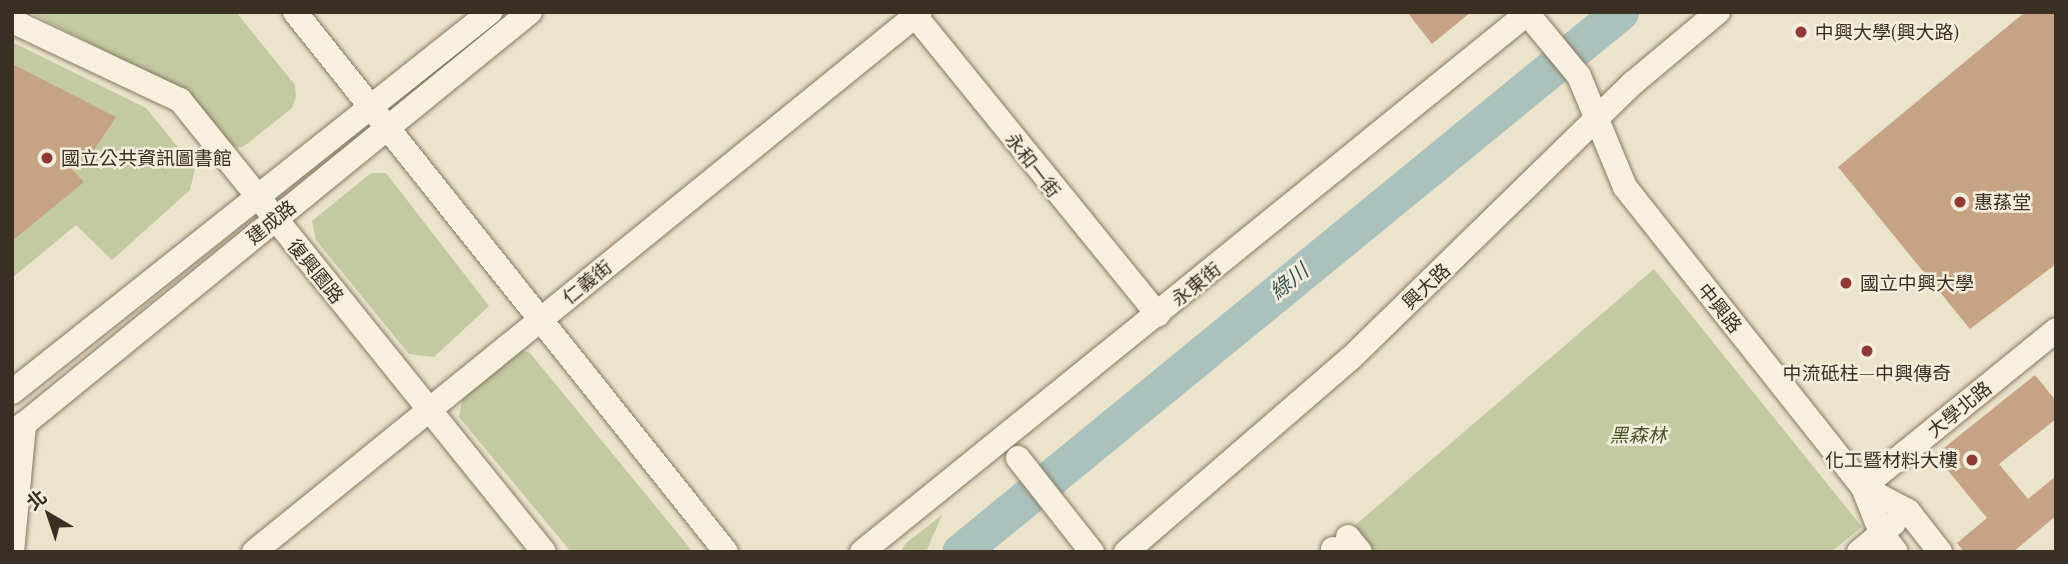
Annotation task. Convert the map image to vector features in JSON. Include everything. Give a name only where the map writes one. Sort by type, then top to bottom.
[{"type":"street","points":[[295,12],[726,552]]},
{"type":"street","name":"建成路","points":[[12,392],[260,198],[490,12]]},
{"type":"street","name":"建成路","points":[[18,429],[530,12]]},
{"type":"street","name":"興大路","points":[[1126,552],[1351,358],[1600,117],[1718,12]]},
{"type":"street","name":"永和一街","points":[[916,13],[1158,315]]},
{"type":"street","name":"仁義街","points":[[254,552],[916,13]]},
{"type":"street","name":"中興路","points":[[1528,13],[1579,76],[1600,117],[1625,187],[1863,487],[1889,543]]},
{"type":"street","name":"永東街","points":[[862,552],[1528,13]]},
{"type":"street","name":"復興園路","points":[[12,21],[180,100],[544,552]]},
{"type":"street","name":"大學北路","points":[[1863,487],[2056,330]]},
{"type":"street","points":[[12,552],[18,429]]},
{"type":"street","points":[[1018,458],[1092,552]]},
{"type":"street","name":"中興路","points":[[1863,487],[1908,511],[1940,552]]},
{"type":"street","points":[[1859,552],[1889,543],[1908,511]]},
{"type":"green space","points":[[30,12],[236,12],[295,85],[296,97],[292,108],[243,147],[230,147],[177,88]]},
{"type":"green space","points":[[12,42],[146,108],[195,168],[190,190],[112,260],[76,225],[12,278]]},
{"type":"green space","points":[[371,173],[386,173],[489,306],[434,357],[409,354],[316,240],[312,221]]},
{"type":"green space","name":"黑森林","points":[[1654,269],[1862,527],[1831,552],[1373,552],[1353,527]]},
{"type":"green space","points":[[519,349],[530,353],[693,552],[571,552],[459,417],[463,395]]},
{"type":"green space","points":[[942,515],[926,552],[901,552],[905,544]]},
{"type":"building","points":[[1407,12],[1471,12],[1432,44]]},
{"type":"building","name":"惠蓀堂","points":[[2025,12],[2056,12],[2056,264],[1970,329],[1838,167]]},
{"type":"building","name":"國立公共資訊圖書館","points":[[12,64],[116,117],[94,150],[70,167],[84,182],[12,241]]},
{"type":"building","name":"化工暨材料大樓","points":[[2035,375],[2056,401],[2056,419],[1999,464],[2028,499],[2056,476],[2056,516],[2013,552],[1964,552],[1957,543],[1987,518],[1935,455]]},
{"type":"waterway","name":"綠川","points":[[960,552],[1620,12]]},
{"type":"place","name":"中興大學(興大路)","points":[[1801,32]]},
{"type":"place","name":"國立公共資訊圖書館","points":[[47,158]]},
{"type":"place","name":"惠蓀堂","points":[[1960,202]]},
{"type":"place","name":"國立中興大學","points":[[1846,283]]},
{"type":"place","name":"中流砥柱—中興傳奇","points":[[1867,351]]},
{"type":"place","name":"化工暨材料大樓","points":[[1972,460]]}]
